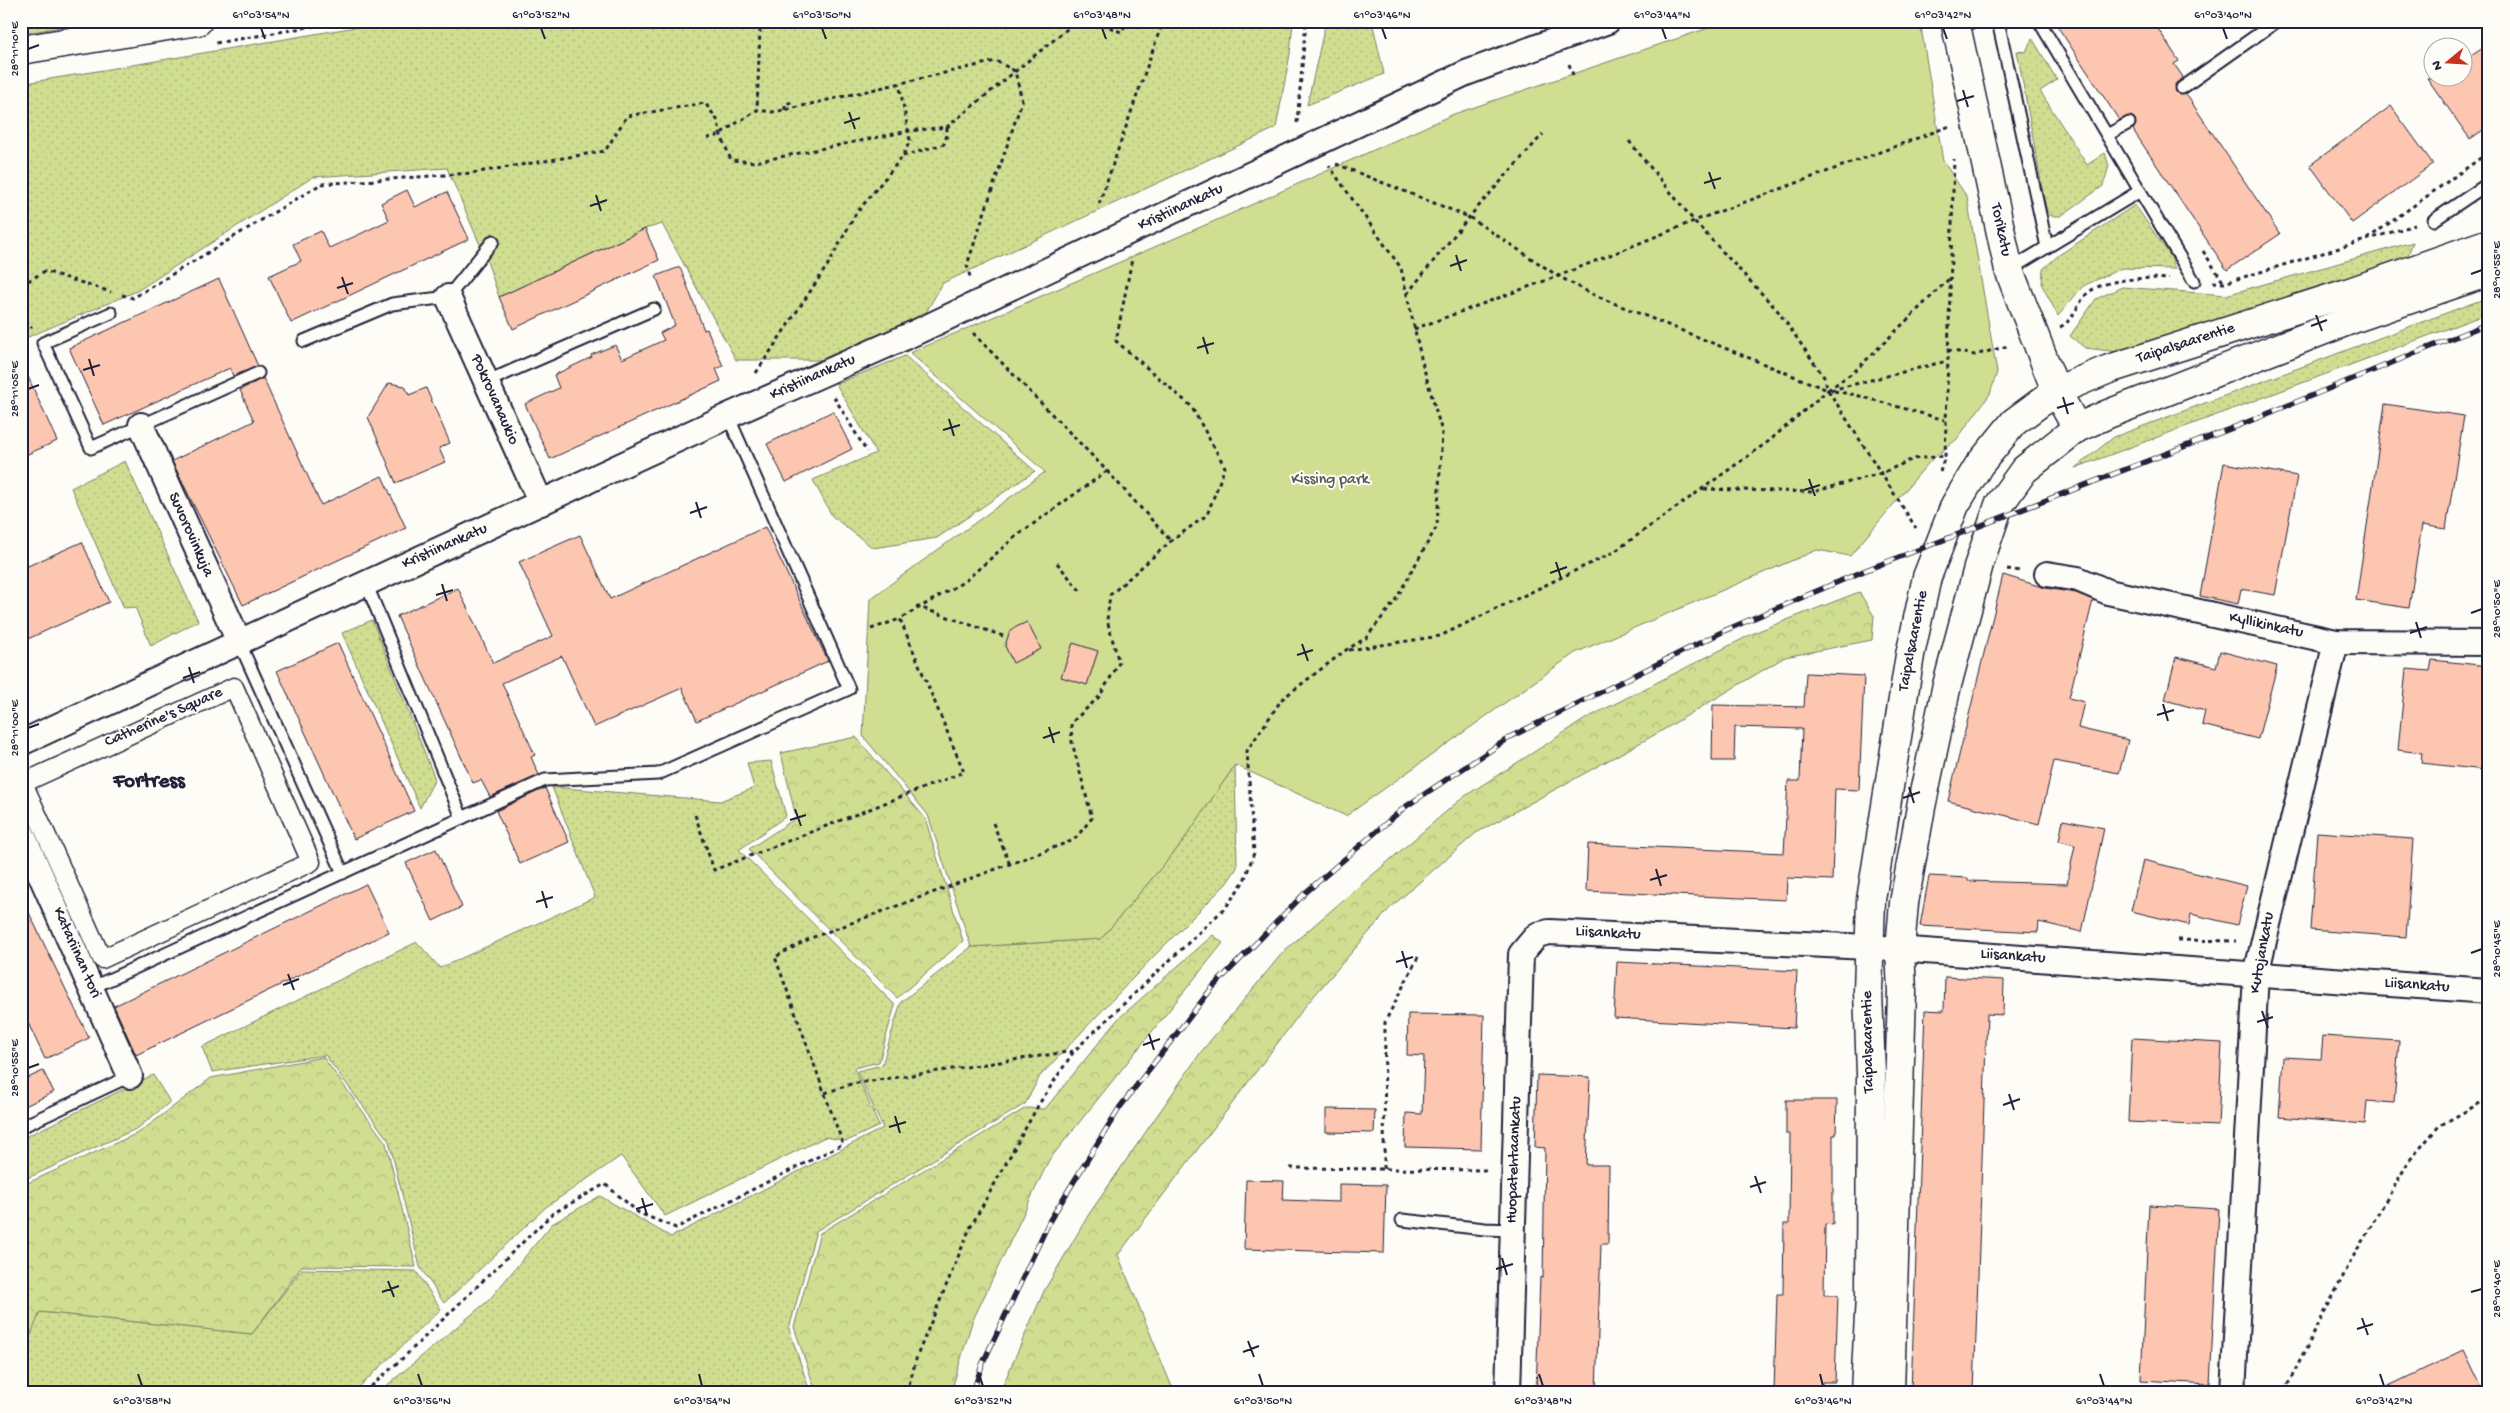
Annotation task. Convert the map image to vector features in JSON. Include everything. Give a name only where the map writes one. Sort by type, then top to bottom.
[{"type":"main road","points":[[21,50],[158,25],[198,21]]},
{"type":"main road","name":"Torikatu","points":[[1963,23],[2008,270],[2056,391],[2077,428]]},
{"type":"main road","name":"Taipalsaarentie","points":[[1865,1392],[1870,1296],[1871,1074],[1868,947],[1871,900],[1902,703],[1927,576],[1955,505],[1979,465],[2014,422],[2056,391],[2109,368],[2347,293],[2489,243]]},
{"type":"main road","name":"Taipalsaarentie","points":[[1890,1392],[1902,992],[1900,949],[1904,903],[1921,807],[1946,690],[1978,564],[1999,505],[2024,470],[2077,428],[2108,414],[2358,317],[2489,272]]},
{"type":"street","name":"Kristiinankatu","points":[[21,743],[240,644],[366,583],[728,416],[976,304],[1562,28],[1608,21]]},
{"type":"street","name":"Pokrovanaukio","points":[[448,297],[541,503]]},
{"type":"street","name":"Suvorovinkuja","points":[[141,426],[240,644]]},
{"type":"street","name":"Kyllikinkatu","points":[[2047,574],[2078,580],[2108,592],[2336,642],[2489,643]]},
{"type":"street","name":"Kutojankatu","points":[[2233,1392],[2256,974],[2336,642]]},
{"type":"street","name":"Catherine's Square","points":[[234,687],[311,862],[102,959],[23,783],[234,687]]},
{"type":"street","name":"Katariinan tori","points":[[24,845],[130,1076]]},
{"type":"street","name":"Liisankatu","points":[[1537,935],[1549,932],[1868,947],[2489,991]]},
{"type":"street","name":"Huopatehtaankatu","points":[[1508,1392],[1521,954],[1537,935]]},
{"type":"lane","points":[[1998,21],[2046,247]]},
{"type":"lane","points":[[2040,21],[2194,281]]},
{"type":"lane","points":[[2182,88],[2277,21]]},
{"type":"lane","points":[[2107,135],[2128,124]]},
{"type":"lane","points":[[2434,220],[2489,183]]},
{"type":"lane","points":[[2008,270],[2140,191]]},
{"type":"lane","points":[[304,341],[392,304],[448,297],[493,241]]},
{"type":"lane","points":[[486,382],[654,309]]},
{"type":"lane","points":[[111,312],[43,343],[91,448],[258,373]]},
{"type":"lane","points":[[91,988],[545,780],[658,774],[849,688],[728,416]]},
{"type":"lane","points":[[366,583],[462,818]]},
{"type":"lane","points":[[240,644],[343,872]]},
{"type":"lane","points":[[21,1127],[130,1076]]},
{"type":"lane","points":[[1402,1220],[1485,1230],[1512,1230]]},
{"type":"path","points":[[560,21],[566,24],[665,22],[752,26],[760,29],[757,110]]},
{"type":"path","points":[[21,285],[44,271],[133,298],[322,184],[472,173],[605,151],[627,116],[706,103],[718,121],[720,133],[731,160],[755,162],[909,131],[947,127],[1076,21]]},
{"type":"path","points":[[1095,21],[1121,32],[1128,21]]},
{"type":"path","points":[[1099,204],[1163,21]]},
{"type":"path","points":[[1295,155],[1297,110],[1306,21]]},
{"type":"path","points":[[707,138],[720,133],[757,110],[772,112],[785,110],[996,61],[1015,71],[1022,101],[967,265],[976,304]]},
{"type":"path","points":[[1569,64],[1573,75]]},
{"type":"path","points":[[752,380],[829,262],[855,215],[903,156],[910,140],[899,83]]},
{"type":"path","points":[[785,110],[785,104],[791,102]]},
{"type":"path","points":[[1414,329],[1951,126]]},
{"type":"path","points":[[903,156],[944,144],[947,127]]},
{"type":"path","points":[[1407,294],[1469,218],[1543,134]]},
{"type":"path","points":[[1629,141],[1694,222],[1778,311],[1824,376],[1828,390],[1920,533]]},
{"type":"path","points":[[2364,241],[2489,152]]},
{"type":"path","points":[[907,1392],[917,1356],[970,1228],[1039,1104],[1074,1051],[1226,907],[1244,881],[1254,853],[1247,751],[1282,699],[1346,650],[1366,638],[1395,601],[1437,526],[1442,432],[1414,329],[1400,268],[1325,160],[1469,218],[1558,276],[1594,295],[1828,390],[1856,395],[1945,420]]},
{"type":"path","points":[[365,1392],[404,1357],[552,1214],[605,1184],[639,1213],[676,1228],[843,1144],[775,957],[811,938],[1074,840],[1092,818],[1072,742],[1071,723],[1099,697],[1119,663],[1107,620],[1110,595],[1171,541],[1207,516],[1225,467],[1191,406],[1116,341],[1134,253]]},
{"type":"path","points":[[1346,650],[1440,636],[1614,552],[1704,490],[1769,441],[1828,390],[1855,371],[1950,278]]},
{"type":"path","points":[[971,331],[1107,471],[1171,541]]},
{"type":"path","points":[[1828,390],[1947,361]]},
{"type":"path","points":[[841,410],[867,452]]},
{"type":"path","points":[[1704,490],[1813,492],[1882,473],[1913,459],[1945,456]]},
{"type":"path","points":[[871,629],[900,619],[965,581],[1015,537],[1107,471]]},
{"type":"path","points":[[1057,563],[1082,593]]},
{"type":"path","points":[[918,607],[1006,637]]},
{"type":"path","points":[[695,815],[714,870],[964,772],[900,619]]},
{"type":"path","points":[[993,822],[1010,865]]},
{"type":"path","points":[[2169,940],[2239,941]]},
{"type":"path","points":[[1384,1169],[1385,1022],[1420,955]]},
{"type":"path","points":[[825,1093],[852,1084],[1074,1051]]},
{"type":"path","points":[[2284,1392],[2353,1257],[2409,1161],[2439,1126],[2489,1098]]},
{"type":"path","points":[[1290,1168],[1515,1171]]},
{"type":"green space","points":[[21,21],[94,21],[21,34]]},
{"type":"green space","points":[[391,21],[1293,21],[1290,54],[1276,128],[943,283],[922,319],[822,360],[736,360],[662,224],[645,229],[499,297],[487,261],[447,168],[313,177],[137,291],[21,340],[21,84]]},
{"type":"green space","points":[[1326,21],[1372,21],[1384,74],[1307,105]]},
{"type":"green space","name":"Kissing park","points":[[1729,21],[1920,21],[1943,161],[1967,197],[1997,372],[1990,394],[1957,439],[1930,461],[1850,556],[1817,550],[1575,653],[1346,816],[1235,765],[1181,844],[1101,939],[971,947],[928,815],[863,736],[870,599],[1045,472],[910,353],[1233,213],[1454,114]]},
{"type":"green space","points":[[2032,38],[2057,80],[2040,91],[2087,165],[2105,153],[2109,166],[2103,186],[2061,216],[2051,216],[2046,209],[2017,51],[2026,52]]},
{"type":"green space","points":[[2135,205],[2171,257],[2175,269],[2122,268],[2083,286],[2058,316],[2042,285],[2043,269],[2059,255]]},
{"type":"green space","points":[[2413,242],[2404,265],[2119,352],[2085,348],[2070,336],[2096,299],[2122,287],[2226,295]]},
{"type":"green space","points":[[2489,297],[2489,313],[2075,468],[2114,437]]},
{"type":"green space","points":[[905,356],[1035,471],[937,538],[873,548],[832,516],[813,480],[876,453],[836,384]]},
{"type":"green space","points":[[125,461],[198,621],[151,646],[135,607],[124,608],[71,488]]},
{"type":"green space","points":[[1859,592],[1874,616],[1872,640],[1785,657],[1658,733],[1476,833],[1391,907],[1307,1004],[1118,1255],[1174,1392],[1000,1392],[1044,1291],[1089,1214],[1201,1052],[1284,951],[1462,798],[1587,718],[1756,632]]},
{"type":"green space","points":[[372,620],[435,779],[420,808],[342,633]]},
{"type":"green space","points":[[856,737],[925,818],[963,941],[897,998],[749,849],[796,818],[781,753]]},
{"type":"green space","points":[[771,761],[786,816],[739,850],[895,1005],[879,1062],[854,1068],[879,1126],[847,1141],[825,1137],[665,1216],[621,1156],[546,1207],[444,1303],[420,1267],[389,1141],[325,1055],[212,1072],[202,1047],[417,942],[440,968],[595,897],[552,787],[720,801],[754,788],[747,763]]},
{"type":"green space","points":[[1235,765],[1237,868],[1226,884],[1152,958],[1040,1076],[1025,1104],[816,1231],[789,1329],[810,1392],[379,1392],[489,1300],[552,1224],[600,1196],[671,1237],[883,1128],[857,1071],[882,1065],[901,1002],[971,947],[1101,939],[1181,844]]},
{"type":"green space","points":[[1213,935],[1223,943],[1049,1160],[972,1322],[951,1392],[816,1392],[794,1327],[820,1233],[1026,1108],[1045,1109],[1118,1019]]},
{"type":"green space","points":[[323,1057],[386,1143],[416,1267],[302,1266],[252,1334],[40,1312],[21,1359],[21,1186],[140,1132],[211,1078]]},
{"type":"green space","points":[[153,1075],[170,1102],[138,1128],[21,1181],[21,1139]]},
{"type":"green space","points":[[302,1269],[416,1271],[441,1309],[354,1392],[21,1392],[21,1360],[39,1312],[252,1334]]},
{"type":"building","points":[[2054,21],[2153,21],[2179,61],[2174,64],[2183,77],[2175,84],[2176,92],[2179,95],[2186,94],[2280,234],[2227,270],[2133,130],[2136,124],[2135,119],[2129,116],[2119,120]]},
{"type":"building","points":[[2489,43],[2489,126],[2470,139],[2434,88],[2472,88],[2472,54]]},
{"type":"building","points":[[2391,106],[2433,164],[2352,223],[2310,165]]},
{"type":"building","points":[[407,190],[415,207],[447,192],[469,239],[291,323],[269,276],[301,261],[293,244],[321,231],[329,248],[358,235],[389,220],[381,203]]},
{"type":"building","points":[[645,229],[659,260],[513,329],[499,297]]},
{"type":"building","points":[[680,267],[704,330],[707,329],[723,366],[716,369],[721,381],[550,459],[525,404],[559,388],[554,375],[592,357],[591,355],[615,345],[622,359],[664,340],[660,333],[675,325],[656,276]]},
{"type":"building","points":[[219,279],[258,366],[233,376],[230,368],[104,425],[69,348]]},
{"type":"building","points":[[21,361],[57,441],[21,457]]},
{"type":"building","points":[[263,378],[321,505],[382,476],[406,528],[243,605],[172,461],[254,421],[240,390]]},
{"type":"building","points":[[389,383],[405,386],[409,395],[426,388],[450,443],[439,448],[445,462],[396,483],[368,417]]},
{"type":"building","points":[[2385,404],[2464,416],[2446,529],[2422,525],[2409,608],[2356,600]]},
{"type":"building","points":[[833,411],[852,449],[786,482],[767,444]]},
{"type":"building","points":[[2224,463],[2297,476],[2275,595],[2241,589],[2238,604],[2200,596]]},
{"type":"building","points":[[765,527],[828,661],[697,721],[682,688],[594,727],[562,656],[502,683],[535,755],[531,757],[539,775],[490,797],[481,780],[473,783],[397,616],[458,588],[493,663],[553,636],[519,562],[580,535],[610,599]]},
{"type":"building","points":[[82,542],[109,602],[21,642],[21,569]]},
{"type":"building","points":[[2003,575],[2045,588],[2076,593],[2093,600],[2069,698],[2084,702],[2078,728],[2128,740],[2119,773],[2054,761],[2039,824],[1948,801]]},
{"type":"building","points":[[1027,622],[1041,649],[1013,663],[1005,646],[1010,630]]},
{"type":"building","points":[[338,643],[414,811],[354,839],[277,671]]},
{"type":"building","points":[[1073,643],[1098,651],[1087,685],[1061,677]]},
{"type":"building","points":[[2220,651],[2277,666],[2258,739],[2202,725],[2205,711],[2165,700],[2176,657],[2216,667]]},
{"type":"building","points":[[2432,660],[2489,666],[2489,737],[2485,770],[2421,763],[2422,753],[2398,750],[2406,669],[2430,671]]},
{"type":"building","points":[[1806,673],[1864,676],[1859,790],[1835,789],[1832,880],[1787,878],[1786,900],[1586,891],[1588,844],[1784,853],[1788,781],[1800,781],[1802,729],[1735,727],[1734,761],[1712,761],[1713,705],[1804,707]]},
{"type":"building","points":[[545,788],[569,842],[520,864],[496,811]]},
{"type":"building","points":[[2063,820],[2104,828],[2082,932],[2039,922],[2038,932],[1920,926],[1929,876],[1968,878],[1968,881],[2067,884],[2075,845],[2059,841]]},
{"type":"building","points":[[2317,832],[2413,839],[2406,937],[2310,930]]},
{"type":"building","points":[[436,849],[462,907],[433,921],[406,863]]},
{"type":"building","points":[[2143,860],[2247,886],[2237,925],[2191,914],[2189,925],[2131,911]]},
{"type":"building","points":[[366,884],[389,932],[136,1055],[114,1006]]},
{"type":"building","points":[[21,896],[89,1038],[45,1059],[21,1008]]},
{"type":"building","points":[[1617,962],[1797,971],[1794,1028],[1614,1018]]},
{"type":"building","points":[[1945,977],[2004,980],[2003,1015],[1987,1014],[1974,1392],[1911,1392],[1925,1010],[1944,1011]]},
{"type":"building","points":[[1408,1014],[1484,1015],[1481,1149],[1405,1147],[1406,1113],[1422,1114],[1424,1056],[1407,1055]]},
{"type":"building","points":[[2323,1036],[2399,1041],[2394,1103],[2367,1101],[2365,1124],[2279,1117],[2283,1057],[2321,1059]]},
{"type":"building","points":[[2132,1038],[2222,1043],[2218,1126],[2128,1122]]},
{"type":"building","points":[[43,1071],[54,1092],[21,1108],[21,1081]]},
{"type":"building","points":[[1537,1075],[1590,1077],[1586,1165],[1609,1165],[1608,1244],[1601,1244],[1596,1392],[1536,1392],[1540,1277],[1543,1278],[1545,1148],[1535,1147]]},
{"type":"building","points":[[1786,1100],[1837,1100],[1836,1135],[1833,1135],[1833,1225],[1825,1224],[1824,1295],[1838,1295],[1835,1382],[1822,1382],[1822,1392],[1774,1392],[1777,1294],[1783,1294],[1784,1224],[1789,1224],[1790,1134],[1786,1134]]},
{"type":"building","points":[[1326,1109],[1375,1110],[1374,1133],[1326,1132]]},
{"type":"building","points":[[1246,1180],[1284,1181],[1283,1200],[1339,1202],[1339,1184],[1386,1185],[1384,1253],[1244,1249]]},
{"type":"building","points":[[2149,1205],[2219,1209],[2210,1384],[2141,1380]]},
{"type":"building","points":[[2464,1350],[2484,1392],[2376,1392]]},
{"type":"railway","points":[[973,1392],[982,1365],[1050,1220],[1120,1107],[1212,988],[1305,893],[1405,807],[1512,736],[1726,630],[1866,570],[2240,425],[2489,323]]},
{"type":"district","name":"Fortress","points":[[149,782]]}]
